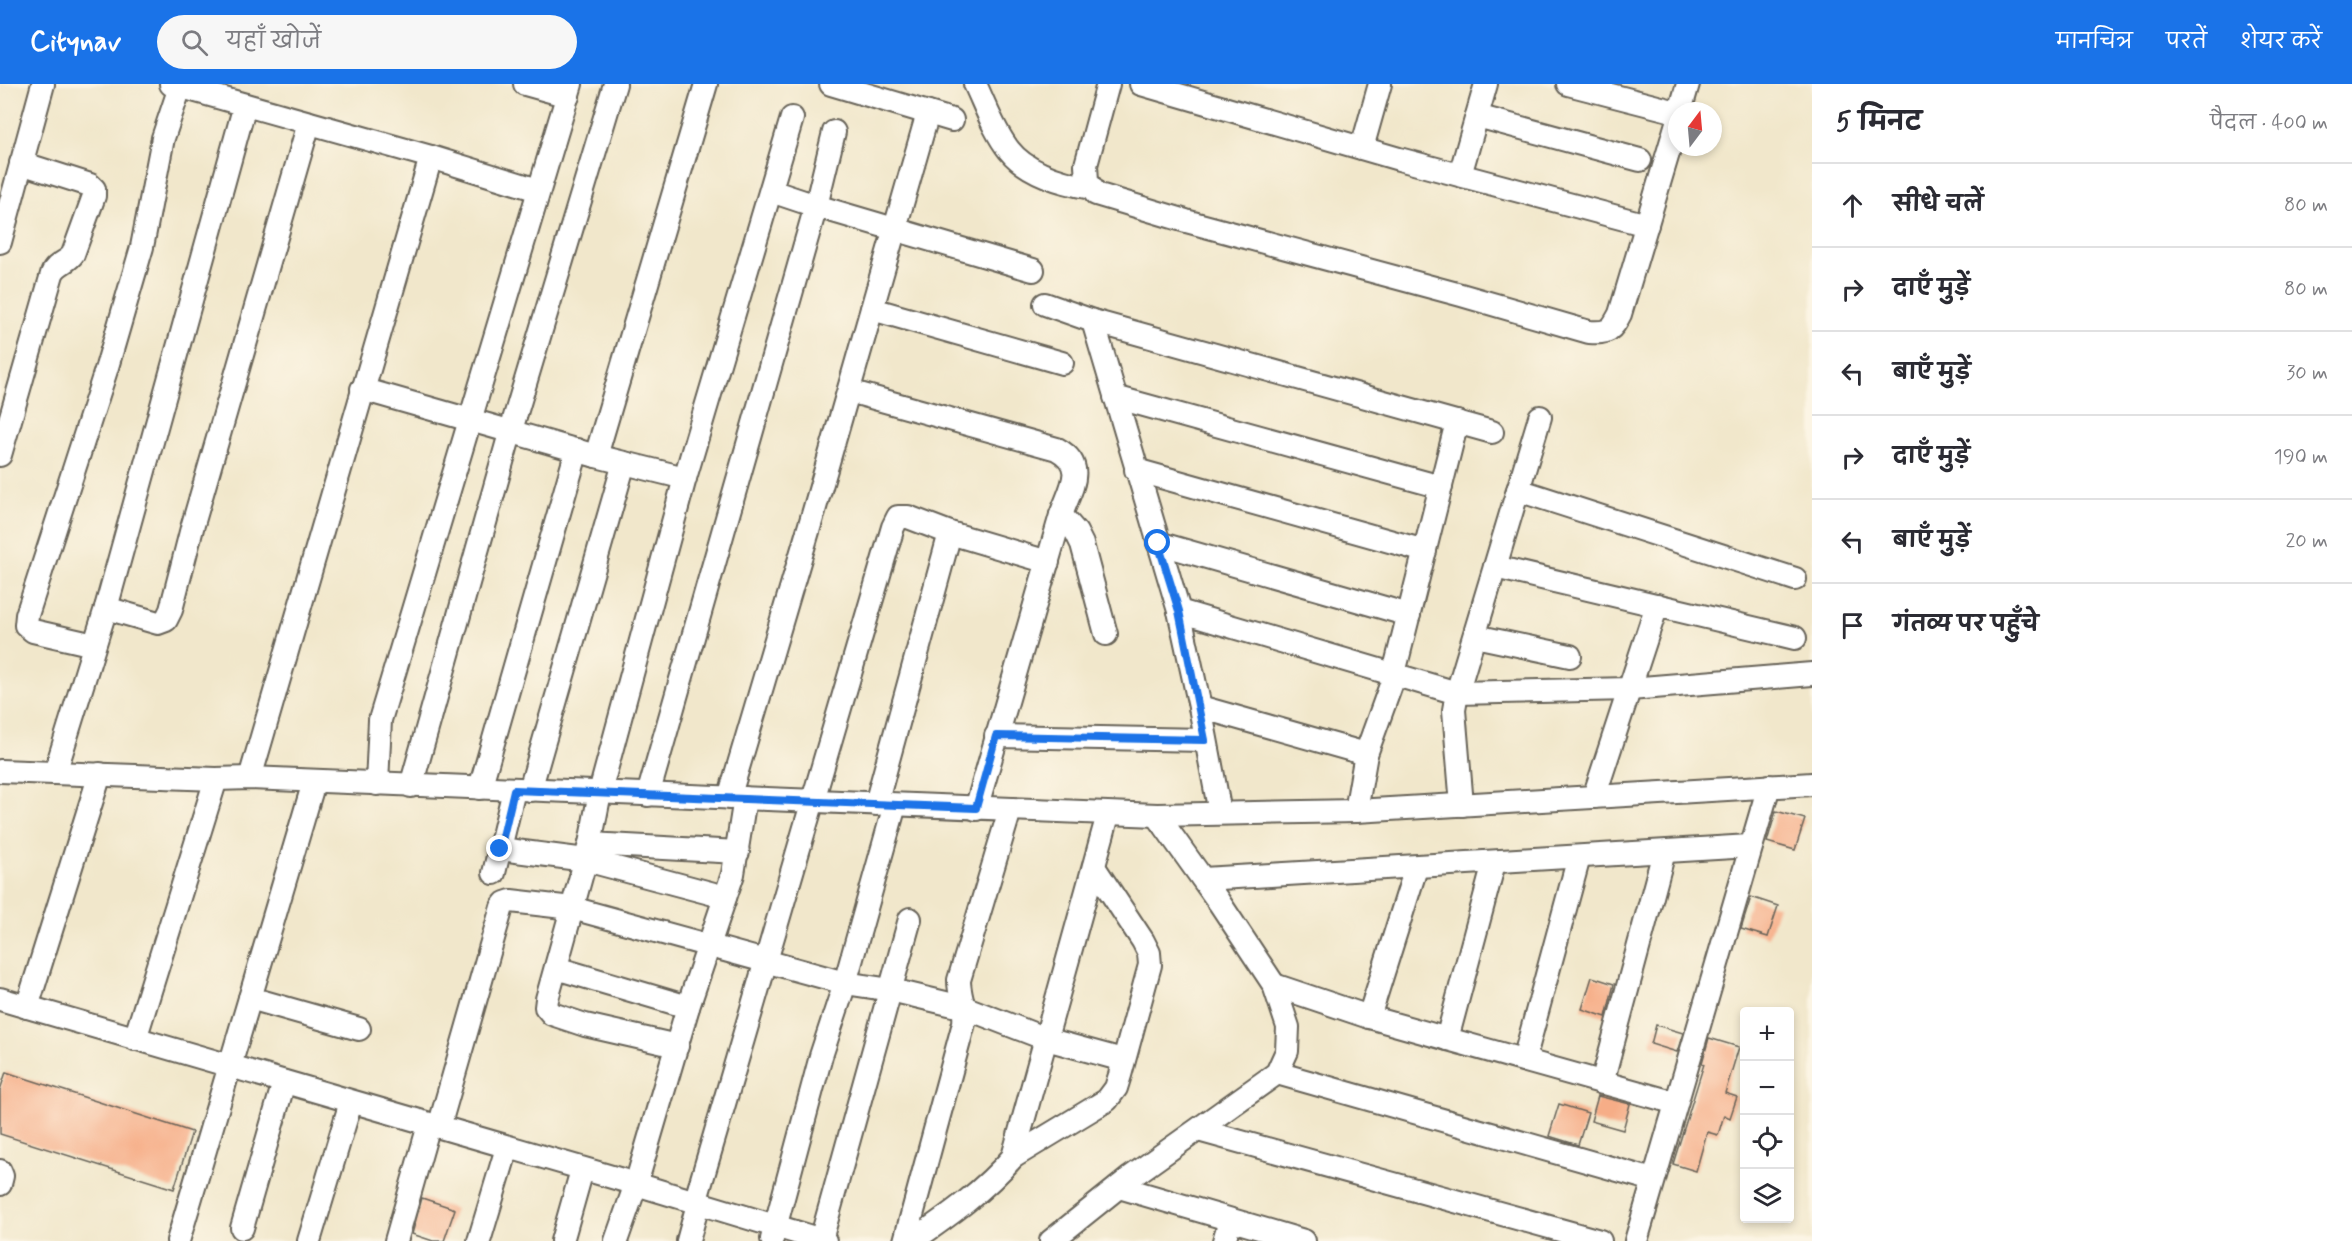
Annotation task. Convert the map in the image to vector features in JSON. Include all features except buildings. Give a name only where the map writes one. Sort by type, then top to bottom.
[{"type":"street","points":[[0,242],[13,174],[43,84]]},
{"type":"street","points":[[377,784],[380,720],[570,90],[525,84]]},
{"type":"street","points":[[411,786],[511,430],[615,84]]},
{"type":"street","points":[[480,788],[706,84]]},
{"type":"street","points":[[975,84],[1008,149],[1024,165],[1070,184],[1091,189],[1104,197],[1186,221],[1589,332],[1604,333],[1612,328],[1620,314],[1668,154]]},
{"type":"street","points":[[1091,189],[1087,181],[1086,165],[1108,84]]},
{"type":"street","points":[[1141,84],[1362,148],[1647,225]]},
{"type":"street","points":[[1362,148],[1380,84]]},
{"type":"street","points":[[1460,175],[1486,84]]},
{"type":"street","points":[[1568,84],[1668,108]]},
{"type":"street","points":[[1682,102],[1688,84]]},
{"type":"street","points":[[94,645],[33,631],[26,625],[27,615],[107,367],[142,247],[175,85],[431,156],[538,190]]},
{"type":"street","points":[[841,85],[952,120]]},
{"type":"street","points":[[54,773],[106,608],[245,105]]},
{"type":"street","points":[[616,1241],[636,1184],[688,1007],[710,945],[738,852],[737,798],[928,113]]},
{"type":"street","points":[[1477,116],[1640,160]]},
{"type":"street","points":[[677,1046],[585,1025],[552,1014],[546,1007],[588,852],[600,792],[685,478],[792,118]]},
{"type":"street","points":[[106,608],[158,623],[166,620],[171,610],[309,123]]},
{"type":"street","points":[[648,795],[816,206],[834,132]]},
{"type":"street","points":[[250,778],[431,156]]},
{"type":"street","points":[[0,455],[52,274],[55,267],[70,259],[73,254],[94,196],[94,189],[90,185],[13,174]]},
{"type":"street","points":[[771,191],[894,230],[1033,270]]},
{"type":"street","points":[[1045,304],[1093,321],[1492,432]]},
{"type":"street","points":[[872,309],[1062,363]]},
{"type":"street","points":[[1093,321],[1179,611],[1220,813]]},
{"type":"street","points":[[362,389],[586,453],[685,478]]},
{"type":"street","points":[[849,391],[1057,449],[1068,455],[1075,465],[1075,477],[976,808]]},
{"type":"street","points":[[1115,397],[1441,487]]},
{"type":"street","points":[[1461,805],[1454,710],[1457,693],[1540,417]]},
{"type":"street","points":[[1356,811],[1366,754],[1391,685],[1457,422]]},
{"type":"street","points":[[494,873],[624,463]]},
{"type":"street","points":[[1136,470],[1425,551]]},
{"type":"street","points":[[1518,490],[1795,579]]},
{"type":"street","points":[[1062,515],[1076,532],[1082,544],[1106,634]]},
{"type":"street","points":[[688,1241],[765,960],[893,527],[898,517],[908,517],[1048,562]]},
{"type":"street","points":[[774,1234],[821,1056],[845,983],[950,532]]},
{"type":"street","points":[[1158,543],[1409,615]]},
{"type":"street","points":[[1495,567],[1795,638]]},
{"type":"street","points":[[1594,797],[1657,605]]},
{"type":"street","points":[[1179,611],[1457,693],[1630,689],[1812,674]]},
{"type":"street","points":[[1475,636],[1570,656]]},
{"type":"street","points":[[1200,707],[1366,754]]},
{"type":"street","points":[[996,736],[1205,740]]},
{"type":"street","points":[[1,775],[54,773],[250,778],[1108,815],[1356,811],[1812,784]]},
{"type":"street","points":[[27,1007],[100,774]]},
{"type":"street","points":[[135,1039],[216,778]]},
{"type":"street","points":[[178,1241],[314,782]]},
{"type":"street","points":[[1636,1241],[1768,786]]},
{"type":"street","points":[[905,1241],[959,1044],[966,1008],[959,992],[959,980],[1010,810]]},
{"type":"street","points":[[1013,1157],[1108,815]]},
{"type":"street","points":[[1051,1241],[1119,1187],[1277,1072],[1287,1051],[1288,1027],[1274,985],[1157,815]]},
{"type":"street","points":[[1203,879],[1416,868],[1750,846]]},
{"type":"street","points":[[500,849],[588,852],[738,852]]},
{"type":"street","points":[[588,852],[725,897]]},
{"type":"street","points":[[1602,1083],[1664,852]]},
{"type":"street","points":[[1524,1060],[1579,857]]},
{"type":"street","points":[[1447,1039],[1494,863]]},
{"type":"street","points":[[912,1241],[969,1198],[1003,1169],[1013,1157],[1107,1100],[1116,1088],[1147,978],[1149,953],[1143,940],[1094,867]]},
{"type":"street","points":[[1369,1017],[1416,868]]},
{"type":"street","points":[[396,1241],[502,907],[511,901],[572,908],[845,983],[891,990],[966,1008],[1046,1039],[1124,1060]]},
{"type":"street","points":[[0,999],[636,1184],[697,1204],[774,1234],[823,1240],[910,919]]},
{"type":"street","points":[[556,968],[688,1007]]},
{"type":"street","points":[[1274,985],[1369,1017],[1676,1103]]},
{"type":"street","points":[[249,998],[359,1029]]},
{"type":"street","points":[[1277,1072],[1653,1180]]},
{"type":"street","points":[[242,1228],[284,1082]]},
{"type":"street","points":[[309,1241],[351,1102]]},
{"type":"street","points":[[1197,1130],[1600,1241]]},
{"type":"street","points":[[479,1241],[507,1148]]},
{"type":"street","points":[[562,1241],[582,1170]]},
{"type":"street","points":[[0,1171],[2,1176],[0,1184]]},
{"type":"street","points":[[1119,1187],[1227,1230],[1304,1241]]},
{"type":"route","points":[[500,849],[514,790],[976,808],[996,736],[1205,740],[1179,611],[1158,543]]}]
